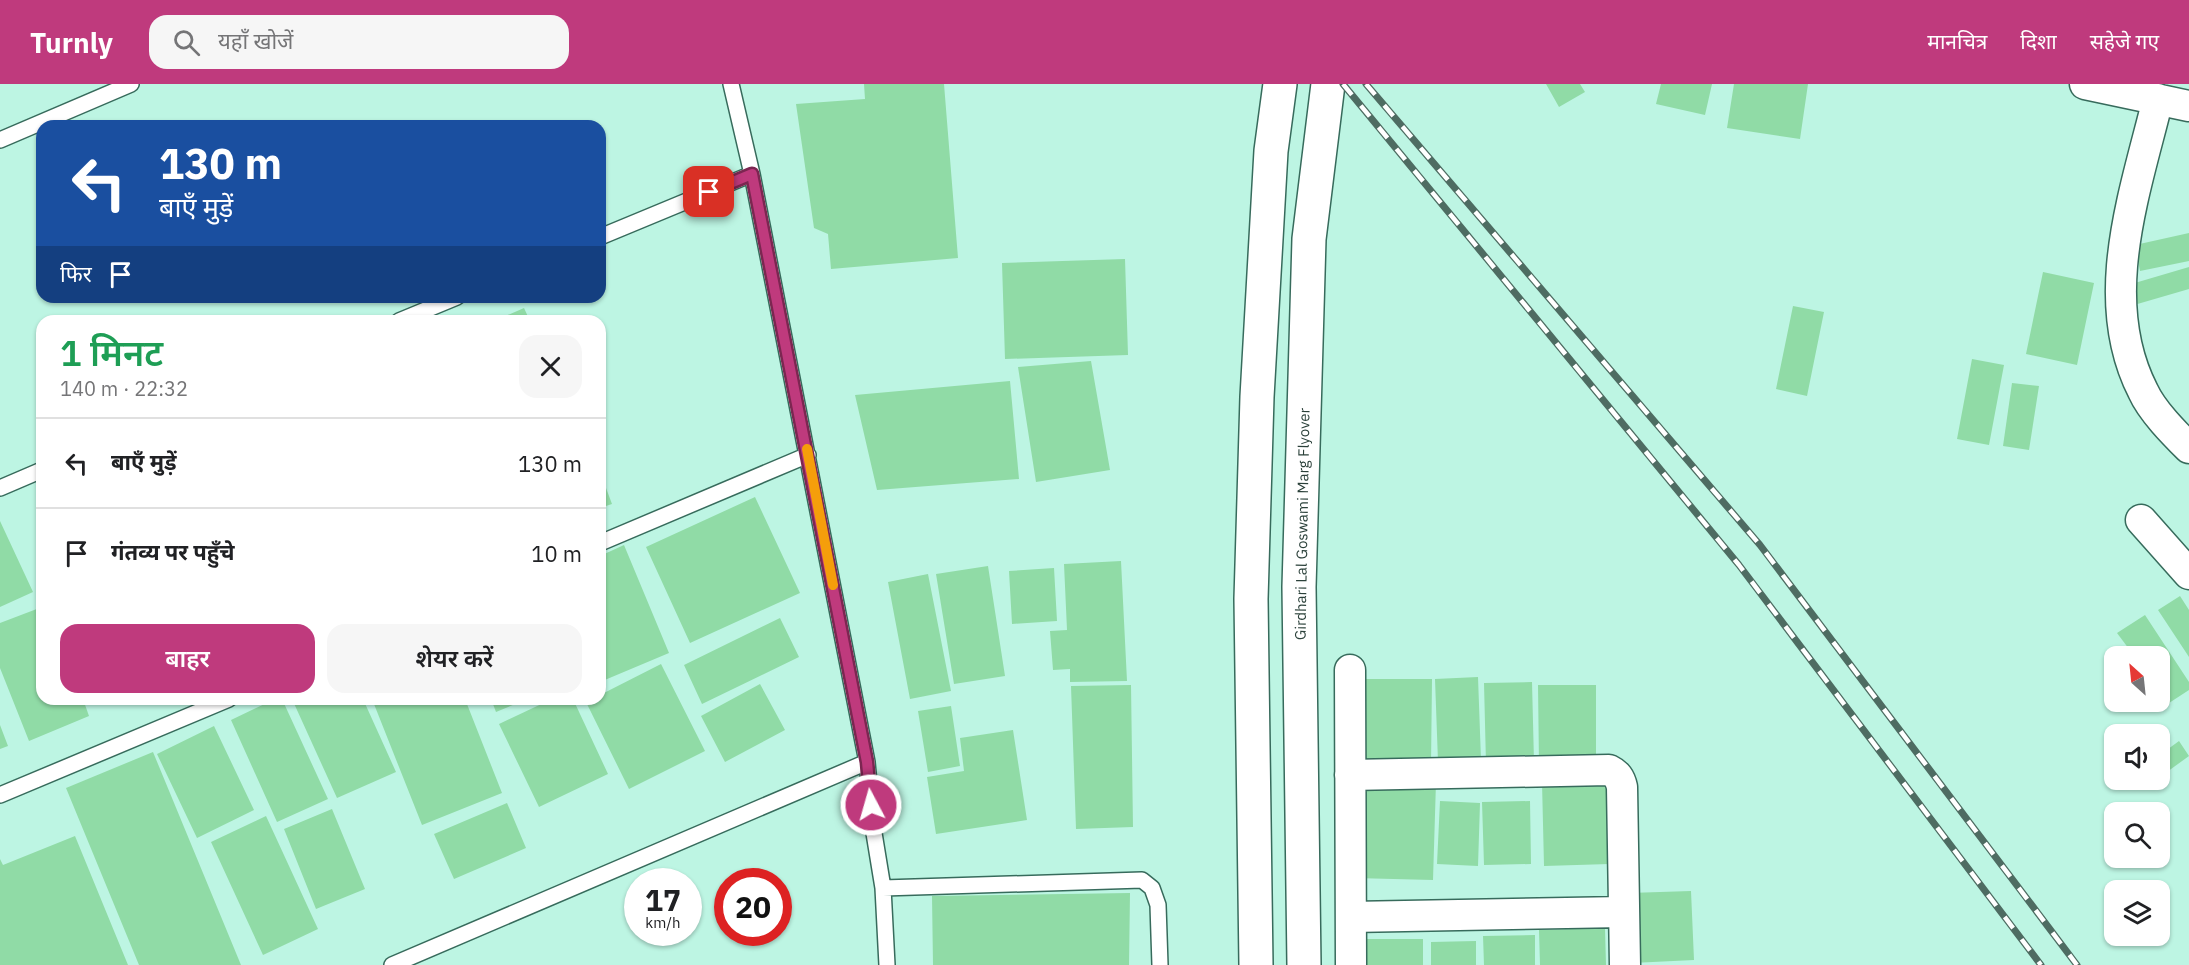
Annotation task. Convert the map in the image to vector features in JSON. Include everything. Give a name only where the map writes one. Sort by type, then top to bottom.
[{"type":"main road","points":[[1256,965],[1251,599],[1257,398],[1271,151],[1280,84]]},
{"type":"main road","name":"Girdhari Lal Goswami Marg Flyover","points":[[1304,965],[1299,587],[1309,239],[1328,84]]},
{"type":"street","points":[[2085,84],[2189,106]]},
{"type":"street","points":[[2158,99],[2126,240],[2121,281],[2122,321],[2131,364],[2144,394],[2189,448]]},
{"type":"street","points":[[2141,520],[2189,574]]},
{"type":"street","points":[[1350,670],[1351,965]]},
{"type":"street","points":[[1350,775],[1609,770],[1615,773],[1622,787],[1625,965]]},
{"type":"street","points":[[1351,917],[1623,912]]},
{"type":"lane","points":[[47,120],[131,84]]},
{"type":"lane","points":[[731,84],[752,174],[867,762],[873,827],[883,888],[887,965]]},
{"type":"lane","points":[[0,140],[36,125]]},
{"type":"lane","points":[[606,235],[752,174]]},
{"type":"lane","points":[[414,315],[442,303]]},
{"type":"lane","points":[[606,540],[808,455]]},
{"type":"lane","points":[[0,488],[36,473]]},
{"type":"lane","points":[[0,795],[215,705]]},
{"type":"lane","points":[[392,965],[412,961],[867,762]]},
{"type":"lane","points":[[883,888],[1142,880],[1152,888],[1158,905],[1160,965]]},
{"type":"building","points":[[864,84],[944,84],[958,258],[831,269],[828,234],[814,228],[796,104],[865,99]]},
{"type":"building","points":[[1546,84],[1580,84],[1585,92],[1559,107]]},
{"type":"building","points":[[1661,84],[1712,84],[1705,115],[1656,104]]},
{"type":"building","points":[[1734,84],[1808,84],[1800,139],[1727,128]]},
{"type":"building","points":[[2189,233],[2189,261],[2140,271],[2135,245]]},
{"type":"building","points":[[1125,259],[1128,355],[1005,359],[1002,263]]},
{"type":"building","points":[[2189,267],[2189,289],[2134,305],[2128,285]]},
{"type":"building","points":[[2043,272],[2094,283],[2077,365],[2026,354]]},
{"type":"building","points":[[1793,306],[1824,312],[1807,396],[1776,389]]},
{"type":"building","points":[[524,308],[527,315],[508,315]]},
{"type":"building","points":[[1972,359],[2004,365],[1989,445],[1957,439]]},
{"type":"building","points":[[1091,361],[1110,470],[1036,482],[1018,367]]},
{"type":"building","points":[[1010,381],[1019,479],[877,490],[855,395]]},
{"type":"building","points":[[2012,383],[2039,386],[2029,450],[2003,446]]},
{"type":"building","points":[[606,488],[612,504],[606,506]]},
{"type":"building","points":[[755,497],[800,593],[690,643],[646,547]]},
{"type":"building","points":[[0,521],[33,592],[0,607]]},
{"type":"building","points":[[624,545],[669,653],[606,679],[606,553]]},
{"type":"building","points":[[1121,561],[1127,681],[1070,682],[1070,669],[1053,670],[1050,631],[1067,630],[1064,564]]},
{"type":"building","points":[[988,566],[1005,676],[954,684],[936,574]]},
{"type":"building","points":[[1054,568],[1057,621],[1012,624],[1009,571]]},
{"type":"building","points":[[928,574],[951,691],[910,699],[888,582]]},
{"type":"building","points":[[2180,596],[2189,610],[2189,657],[2158,610]]},
{"type":"building","points":[[36,609],[36,705],[85,705],[89,716],[29,741],[0,668],[0,623]]},
{"type":"building","points":[[2145,615],[2165,646],[2127,646],[2117,633]]},
{"type":"building","points":[[780,618],[799,657],[702,704],[684,665]]},
{"type":"building","points":[[2170,653],[2189,682],[2189,690],[2170,702]]},
{"type":"building","points":[[661,664],[705,751],[629,789],[587,705],[606,705],[606,692]]},
{"type":"building","points":[[1478,677],[1481,760],[1438,762],[1435,679]]},
{"type":"building","points":[[1357,679],[1432,679],[1431,766],[1357,766]]},
{"type":"building","points":[[1532,682],[1534,762],[1486,764],[1484,683]]},
{"type":"building","points":[[760,684],[785,730],[725,762],[701,716]]},
{"type":"building","points":[[1131,685],[1133,827],[1076,829],[1071,686]]},
{"type":"building","points":[[1538,685],[1596,685],[1596,766],[1539,765]]},
{"type":"building","points":[[262,705],[285,705],[328,799],[277,822],[231,720]]},
{"type":"building","points":[[295,705],[366,705],[396,772],[337,798]]},
{"type":"building","points":[[374,705],[467,705],[502,793],[422,825]]},
{"type":"building","points":[[493,705],[513,705],[496,712]]},
{"type":"building","points":[[539,705],[576,705],[608,774],[539,807],[499,724]]},
{"type":"building","points":[[951,706],[960,766],[928,772],[918,711]]},
{"type":"building","points":[[0,725],[8,746],[0,749]]},
{"type":"building","points":[[214,726],[254,810],[197,838],[157,754]]},
{"type":"building","points":[[1013,730],[1027,820],[936,834],[927,777],[964,771],[960,738]]},
{"type":"building","points":[[2179,741],[2189,756],[2170,770],[2170,748]]},
{"type":"building","points":[[153,752],[241,965],[139,965],[66,788]]},
{"type":"building","points":[[1357,780],[1436,782],[1433,880],[1354,878]]},
{"type":"building","points":[[1607,780],[1609,864],[1544,866],[1542,782]]},
{"type":"building","points":[[1440,801],[1480,803],[1478,866],[1437,864]]},
{"type":"building","points":[[1530,801],[1531,864],[1484,865],[1482,802]]},
{"type":"building","points":[[507,803],[526,848],[454,879],[434,834]]},
{"type":"building","points":[[332,809],[365,889],[316,909],[284,829]]},
{"type":"building","points":[[266,816],[318,929],[263,955],[211,842]]},
{"type":"building","points":[[75,836],[128,965],[0,965],[0,859],[3,865]]},
{"type":"building","points":[[1691,891],[1694,960],[1632,963],[1629,893]]},
{"type":"building","points":[[1130,893],[1129,965],[933,965],[932,896]]},
{"type":"building","points":[[1605,928],[1606,965],[1540,965],[1539,930]]},
{"type":"building","points":[[1535,935],[1535,965],[1484,965],[1483,936]]},
{"type":"building","points":[[1363,939],[1423,939],[1423,965],[1362,965]]},
{"type":"building","points":[[1476,941],[1476,965],[1431,965],[1431,942]]},
{"type":"railway","points":[[1343,84],[1739,565],[2041,965]]},
{"type":"railway","points":[[1366,84],[1760,545],[2077,965]]},
{"type":"slow traffic","points":[[807,449],[833,585]]},
{"type":"route","points":[[709,192],[752,174],[867,762],[871,805]]}]
